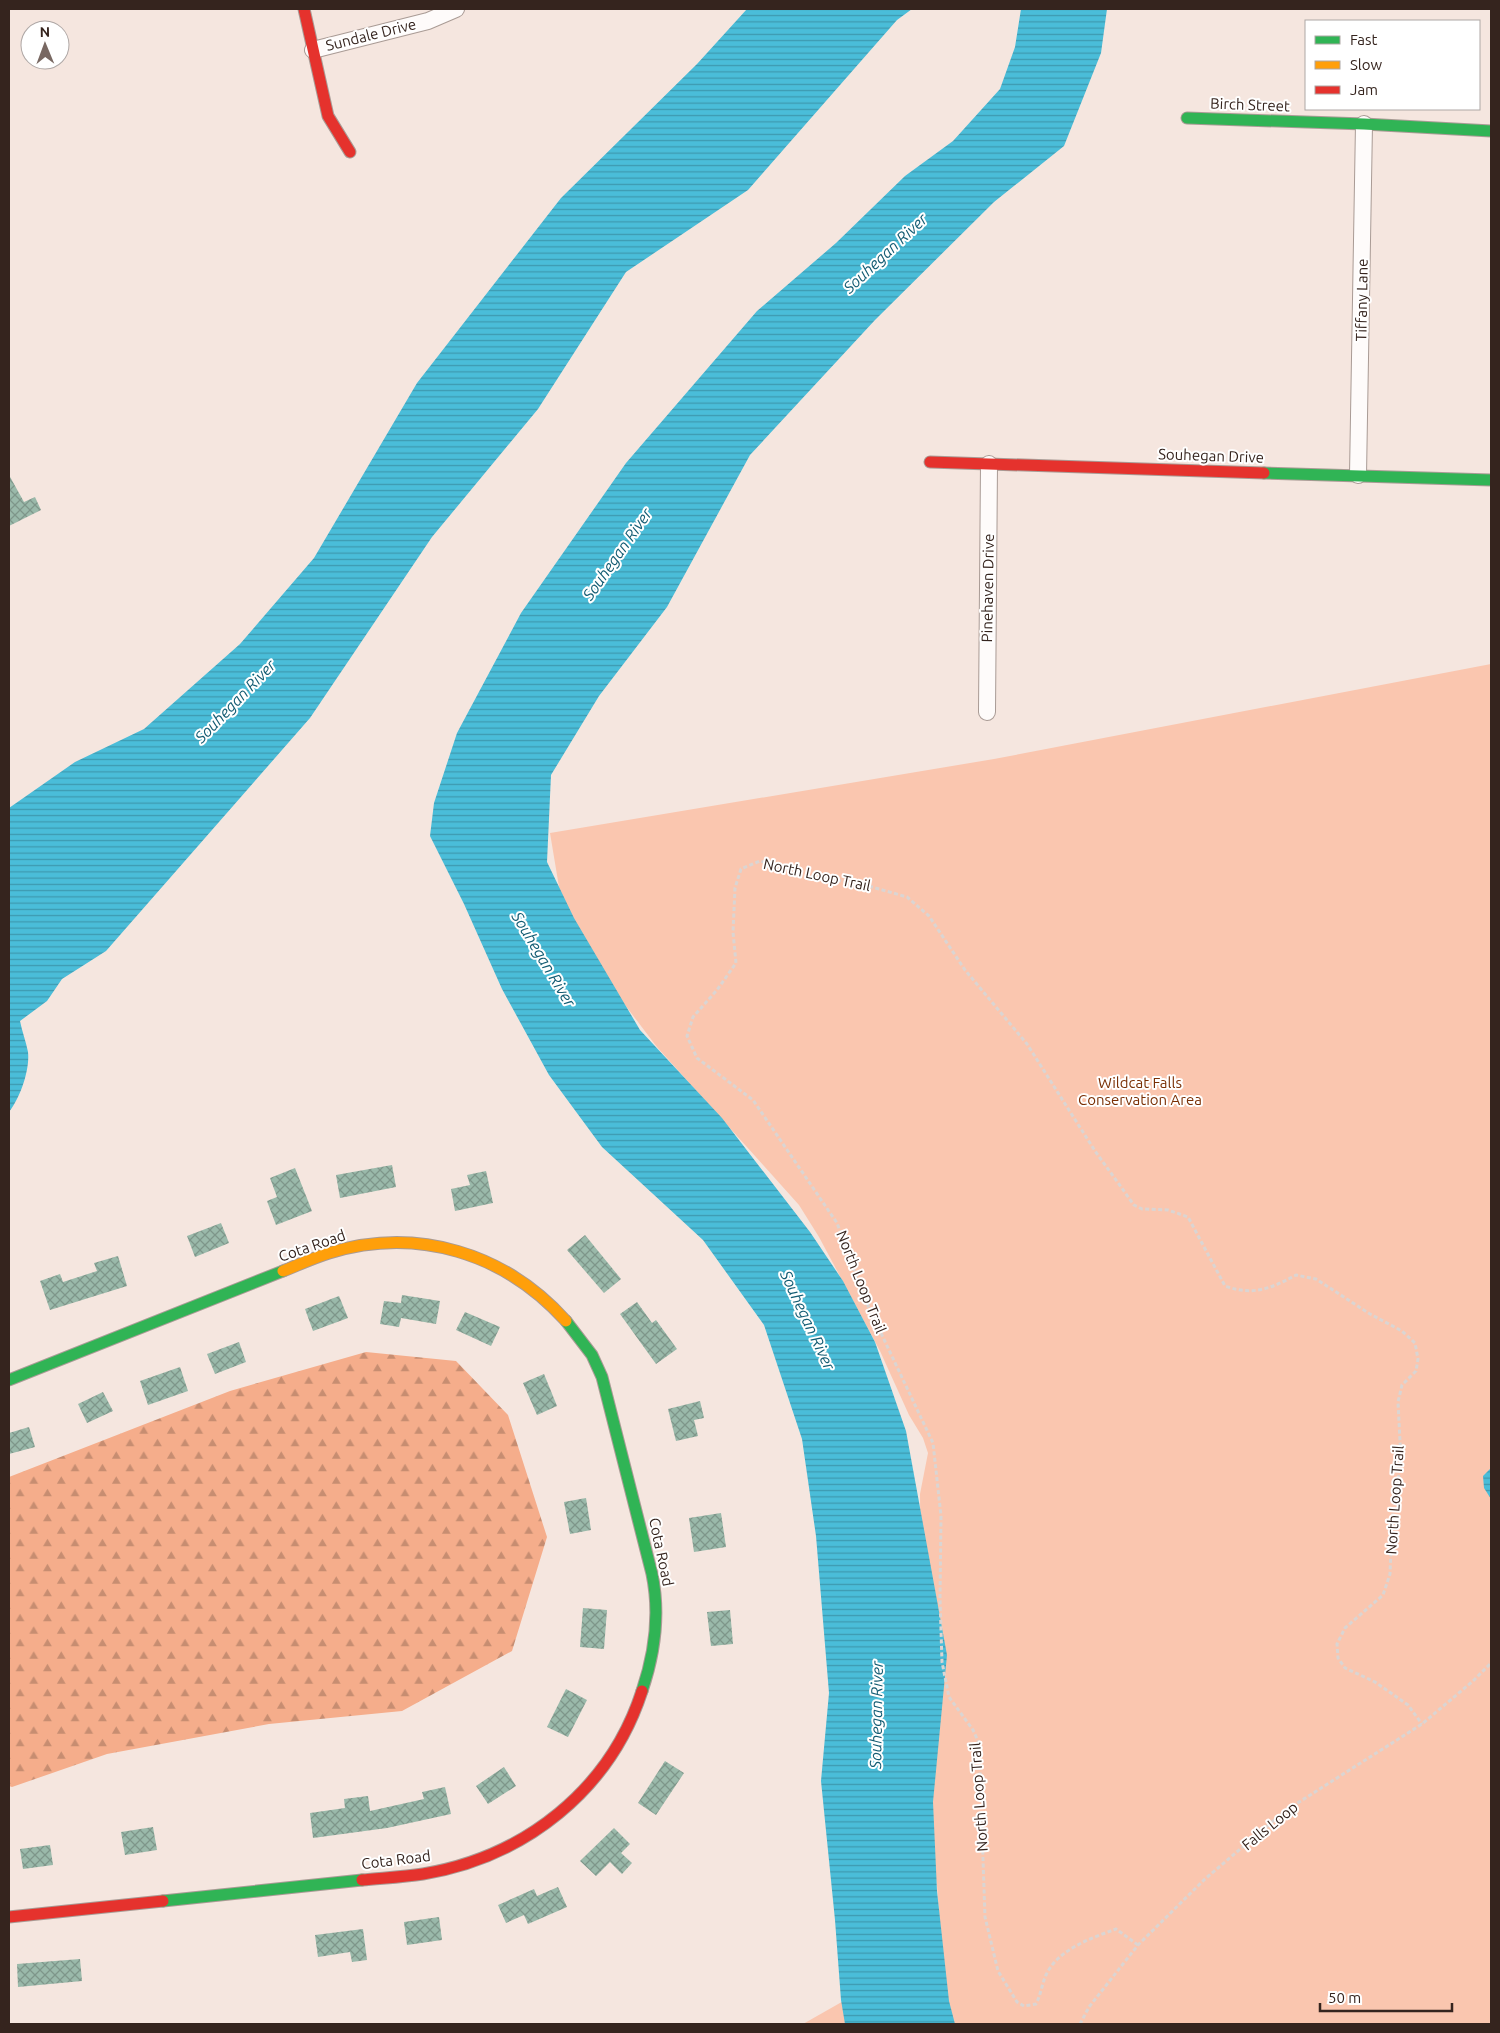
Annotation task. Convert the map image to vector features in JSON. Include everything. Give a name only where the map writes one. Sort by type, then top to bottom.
[{"type":"street","points":[[304,9],[328,116],[350,152]]},
{"type":"street","name":"Sundale Drive","points":[[313,50],[428,21],[456,9]]},
{"type":"street","name":"Birch Street","points":[[1188,118],[1364,124],[1491,131]]},
{"type":"street","name":"Tiffany Lane","points":[[1358,476],[1364,124]]},
{"type":"street","name":"Souhegan Drive","points":[[930,462],[1491,480]]},
{"type":"street","name":"Pinehaven Drive","points":[[987,712],[989,464]]},
{"type":"street","name":"Cota Road","points":[[9,1380],[329,1253],[356,1247],[411,1244],[440,1248],[494,1264],[535,1292],[574,1331],[592,1354],[604,1381],[610,1401],[651,1565],[656,1598],[656,1628],[644,1690],[619,1746],[582,1794],[561,1813],[535,1832],[508,1848],[458,1866],[423,1874],[9,1917]]},
{"type":"path","name":"North Loop Trail","points":[[1138,1945],[1116,1929],[1088,1940],[1058,1958],[1046,1974],[1042,1992],[1036,2004],[1024,2006],[1017,2002],[998,1971],[985,1917],[979,1743],[973,1730],[949,1697],[942,1662],[940,1598],[942,1516],[933,1443],[863,1295],[836,1223],[753,1100],[697,1058],[687,1036],[693,1017],[718,990],[736,962],[733,932],[735,888],[741,868],[760,861],[907,897],[929,916],[965,970],[1027,1044],[1095,1151],[1134,1205],[1142,1209],[1168,1210],[1188,1217],[1224,1286],[1240,1291],[1257,1291],[1279,1284],[1296,1275],[1316,1279],[1370,1314],[1402,1331],[1415,1343],[1418,1359],[1416,1371],[1402,1385],[1398,1402],[1400,1461],[1392,1521],[1390,1574],[1383,1596],[1345,1628],[1337,1644],[1338,1658],[1345,1668],[1375,1682],[1408,1705],[1422,1724]]},
{"type":"path","name":"Falls Loop","points":[[1080,2024],[1089,2007],[1138,1945],[1205,1879],[1284,1811],[1422,1724],[1473,1681],[1491,1663]]},
{"type":"green space","name":"Wildcat Falls Conservation Area","points":[[1491,664],[1491,2024],[953,2024],[945,1997],[937,1885],[923,1804],[920,1494],[928,1453],[923,1438],[909,1415],[880,1351],[819,1237],[799,1205],[657,1047],[587,955],[561,899],[550,833],[994,759]]},
{"type":"green space","points":[[366,1352],[456,1361],[508,1415],[547,1537],[512,1651],[402,1711],[269,1724],[107,1754],[12,1787],[9,1786],[9,1477],[230,1391]]},
{"type":"green space","points":[[847,1999],[851,2024],[803,2024]]},
{"type":"water","name":"Souhegan River","points":[[747,9],[912,9],[897,20],[748,190],[626,272],[538,409],[432,537],[310,718],[106,951],[62,979],[47,1001],[20,1021],[28,1059],[26,1075],[20,1092],[9,1112],[9,808],[75,762],[144,729],[240,644],[314,558],[417,383],[561,198],[697,64]]},
{"type":"water","name":"Souhegan River","points":[[1021,9],[1107,9],[1101,53],[1064,146],[994,202],[875,320],[750,455],[667,607],[599,696],[551,775],[547,862],[574,918],[640,1030],[722,1118],[810,1232],[843,1281],[875,1342],[906,1431],[947,1655],[933,1802],[937,1891],[949,2001],[955,2024],[845,2024],[841,2000],[821,1781],[829,1693],[816,1536],[802,1439],[764,1325],[703,1240],[602,1147],[549,1075],[502,989],[464,904],[430,836],[434,803],[457,733],[521,613],[626,463],[757,311],[836,243],[905,176],[953,141],[1000,89],[1015,47]]},
{"type":"water","points":[[1491,1468],[1491,1499],[1484,1488],[1483,1476]]},
{"type":"building","points":[[9,475],[24,502],[35,497],[41,510],[9,526]]},
{"type":"building","points":[[392,1165],[396,1187],[340,1198],[336,1175]]},
{"type":"building","points":[[295,1168],[312,1211],[276,1225],[267,1201],[277,1197],[270,1178]]},
{"type":"building","points":[[486,1171],[493,1203],[455,1211],[451,1189],[470,1185],[467,1175]]},
{"type":"building","points":[[221,1223],[229,1243],[195,1257],[187,1236]]},
{"type":"building","points":[[585,1235],[621,1279],[604,1293],[567,1250]]},
{"type":"building","points":[[118,1256],[127,1286],[50,1310],[40,1281],[60,1274],[63,1282],[97,1271],[94,1263]]},
{"type":"building","points":[[402,1295],[440,1301],[436,1324],[401,1318],[399,1327],[380,1324],[384,1301],[401,1303]]},
{"type":"building","points":[[339,1296],[348,1318],[313,1331],[305,1309]]},
{"type":"building","points":[[637,1302],[652,1323],[656,1320],[677,1349],[656,1364],[620,1314]]},
{"type":"building","points":[[465,1312],[500,1327],[491,1346],[456,1330]]},
{"type":"building","points":[[239,1342],[246,1362],[215,1374],[207,1354]]},
{"type":"building","points":[[180,1367],[188,1391],[148,1405],[140,1381]]},
{"type":"building","points":[[544,1374],[557,1406],[537,1415],[523,1383]]},
{"type":"building","points":[[103,1392],[113,1411],[87,1423],[78,1404]]},
{"type":"building","points":[[700,1401],[704,1418],[694,1420],[698,1436],[676,1441],[668,1409]]},
{"type":"building","points":[[29,1427],[35,1447],[9,1454],[9,1433]]},
{"type":"building","points":[[586,1498],[591,1530],[570,1534],[564,1502]]},
{"type":"building","points":[[721,1513],[726,1547],[694,1552],[689,1518]]},
{"type":"building","points":[[583,1608],[607,1610],[604,1649],[580,1647]]},
{"type":"building","points":[[730,1610],[733,1644],[711,1646],[707,1612]]},
{"type":"building","points":[[566,1689],[587,1700],[568,1737],[547,1727]]},
{"type":"building","points":[[665,1761],[684,1773],[656,1815],[638,1803]]},
{"type":"building","points":[[504,1767],[516,1786],[488,1804],[476,1786]]},
{"type":"building","points":[[445,1787],[451,1814],[387,1828],[313,1838],[310,1813],[345,1808],[344,1799],[368,1796],[370,1811],[424,1799],[422,1792]]},
{"type":"building","points":[[153,1827],[157,1850],[125,1855],[121,1832]]},
{"type":"building","points":[[614,1828],[630,1844],[621,1853],[632,1863],[622,1874],[610,1862],[596,1876],[580,1861]]},
{"type":"building","points":[[50,1845],[53,1865],[23,1869],[20,1849]]},
{"type":"building","points":[[558,1887],[567,1907],[528,1924],[524,1915],[506,1923],[498,1905],[534,1889],[537,1896]]},
{"type":"building","points":[[439,1917],[442,1940],[407,1945],[404,1922]]},
{"type":"building","points":[[363,1929],[367,1960],[352,1962],[350,1952],[318,1957],[315,1935]]},
{"type":"building","points":[[80,1959],[82,1981],[18,1987],[17,1964]]},
{"type":"traffic: fast","points":[[1187,118],[1364,124],[1491,131]]},
{"type":"traffic: fast","points":[[1264,473],[1491,480]]},
{"type":"traffic: fast","points":[[9,1380],[283,1271]]},
{"type":"traffic: fast","points":[[566,1321],[592,1355],[602,1377],[652,1574],[656,1603],[655,1633],[642,1691]]},
{"type":"traffic: fast","points":[[163,1901],[362,1880]]},
{"type":"traffic: slow","points":[[283,1271],[329,1253],[362,1245],[395,1243],[427,1245],[458,1251],[487,1262],[516,1278],[542,1297],[566,1321]]},
{"type":"traffic: jam","points":[[304,9],[328,116],[350,152]]},
{"type":"traffic: jam","points":[[930,462],[1264,473]]},
{"type":"traffic: jam","points":[[362,1880],[423,1874],[460,1865],[496,1852],[529,1835],[559,1813],[586,1788],[609,1759],[628,1727],[642,1691]]},
{"type":"traffic: jam","points":[[9,1917],[163,1901]]}]
